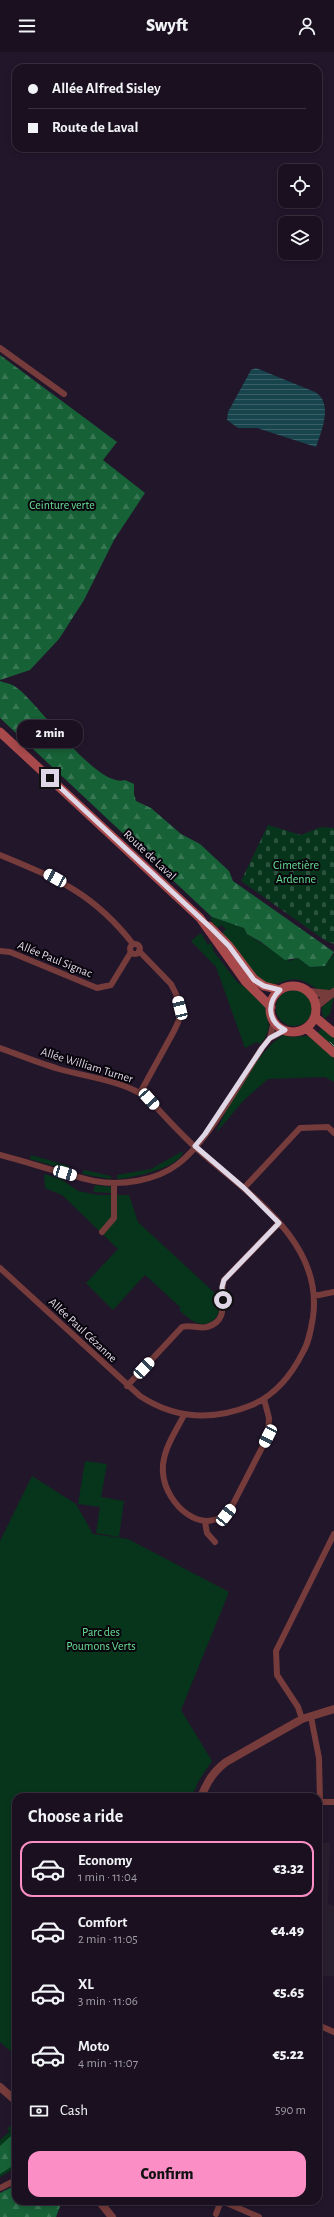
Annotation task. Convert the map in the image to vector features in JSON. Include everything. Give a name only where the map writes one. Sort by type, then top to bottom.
[{"type":"main road","name":"Route de Laval","points":[[0,732],[200,918],[213,939],[245,981],[270,1007]]},
{"type":"main road","points":[[200,918],[229,946],[254,980],[264,986],[280,990],[295,986],[309,992],[316,1006],[315,1017],[306,1028],[297,1031],[285,1030],[274,1021],[270,1007],[273,999],[280,990]]},
{"type":"main road","points":[[315,1017],[334,1033]]},
{"type":"main road","points":[[306,1028],[334,1053]]},
{"type":"street","points":[[0,348],[64,394]]},
{"type":"street","points":[[0,855],[48,874],[81,893],[114,921],[133,944],[138,945],[139,951],[171,984],[180,1008],[179,1020],[140,1093]]},
{"type":"street","points":[[133,944],[130,947],[131,952],[137,954],[139,951]]},
{"type":"street","name":"Allée Paul Signac","points":[[0,951],[10,952],[97,988],[111,985],[131,952]]},
{"type":"street","points":[[309,992],[331,993]]},
{"type":"street","points":[[316,1006],[331,993]]},
{"type":"street","points":[[0,1154],[94,1181],[114,1183],[152,1177],[178,1164],[195,1146],[270,1038],[274,1021]]},
{"type":"street","points":[[270,1038],[285,1030]]},
{"type":"street","name":"Allée William Turner","points":[[0,1048],[51,1066],[140,1093],[195,1146]]},
{"type":"street","points":[[244,1188],[300,1128],[328,1127],[334,1133]]},
{"type":"street","name":"Allée Paul Cézanne","points":[[0,1268],[127,1386],[150,1403],[184,1415],[201,1416],[228,1413],[264,1399],[286,1379],[296,1366],[306,1347],[312,1329],[314,1296],[303,1255],[293,1239],[279,1223],[244,1188],[195,1146]]},
{"type":"street","points":[[102,1232],[114,1218],[114,1183]]},
{"type":"street","points":[[127,1386],[182,1327],[188,1325],[207,1327],[221,1317],[224,1306],[222,1287],[224,1280],[279,1223]]},
{"type":"street","points":[[314,1296],[334,1292]]},
{"type":"street","points":[[184,1415],[166,1451],[163,1473],[165,1486],[182,1509],[191,1517],[205,1522],[219,1519],[226,1515],[268,1436],[269,1418],[264,1399]]},
{"type":"street","points":[[205,1522],[208,1533],[215,1542]]},
{"type":"street","points":[[302,1719],[298,1707],[277,1675],[276,1651],[334,1534]]},
{"type":"street","points":[[202,1793],[207,1780],[216,1769],[246,1750],[302,1719],[334,1709]]},
{"type":"street","points":[[311,1717],[319,1758],[320,1793]]},
{"type":"street","points":[[322,1802],[334,1802]]},
{"type":"street","points":[[322,2027],[334,2032]]},
{"type":"street","points":[[0,2087],[12,2098]]},
{"type":"street","points":[[0,2188],[12,2182]]},
{"type":"street","points":[[102,2205],[112,2217]]},
{"type":"street","points":[[216,2214],[219,2205]]},
{"type":"street","points":[[230,2205],[259,2217]]},
{"type":"shaded area","points":[[256,368],[315,392],[321,397],[325,410],[323,426],[316,447],[257,428],[238,428],[227,420],[228,412],[251,370]]},
{"type":"shaded area","points":[[322,1843],[330,1843],[328,1904],[334,1906],[334,1976],[322,1977]]},
{"type":"green space","name":"Ceinture verte","points":[[0,355],[117,442],[103,460],[145,493],[114,540],[84,600],[59,639],[30,670],[0,680]]},
{"type":"green space","points":[[0,681],[15,687],[27,697],[84,759],[99,772],[113,779],[125,780],[134,784],[136,801],[151,808],[181,834],[200,844],[229,871],[233,881],[334,952],[325,966],[310,967],[298,958],[285,960],[261,942],[247,934],[244,928],[212,917],[0,718]]},
{"type":"green space","name":"Cimetière Ardenne","points":[[268,825],[301,835],[321,827],[334,828],[334,944],[326,941],[241,881]]},
{"type":"green space","points":[[212,917],[244,928],[247,934],[289,961],[298,958],[310,967],[325,966],[334,954],[334,988],[319,990],[296,979],[274,984],[264,981],[244,962],[222,933],[226,929],[221,925],[217,928],[210,919]]},
{"type":"green space","points":[[201,933],[208,945],[211,943],[214,952],[237,982],[246,988],[265,1007],[269,1027],[265,1038],[260,1044],[257,1042],[245,1048],[216,967],[191,941]]},
{"type":"green space","points":[[298,990],[307,995],[311,1001],[311,1015],[307,1021],[298,1026],[290,1026],[281,1021],[277,1015],[276,1004],[281,995],[287,991]]},
{"type":"green space","points":[[334,997],[330,1014],[324,1019],[322,1007]]},
{"type":"green space","points":[[323,1027],[334,1037],[334,1049],[317,1033]]},
{"type":"green space","points":[[284,1035],[291,1037],[308,1036],[334,1058],[334,1082],[325,1077],[268,1079],[244,1100],[216,1133],[227,1108],[255,1064],[275,1042]]},
{"type":"green space","points":[[183,1151],[180,1157],[166,1167],[144,1174],[117,1179],[117,1175],[151,1169]]},
{"type":"green space","points":[[31,1155],[69,1166],[68,1170],[30,1159]]},
{"type":"green space","points":[[84,1170],[111,1176],[111,1179],[82,1174]]},
{"type":"green space","points":[[44,1174],[61,1179],[78,1191],[99,1195],[129,1195],[138,1222],[217,1295],[220,1305],[218,1315],[215,1319],[207,1324],[201,1324],[192,1320],[179,1310],[181,1308],[145,1275],[113,1310],[86,1283],[118,1249],[62,1195],[45,1188]]},
{"type":"green space","points":[[95,1185],[111,1187],[112,1193],[93,1192]]},
{"type":"green space","points":[[85,1461],[107,1464],[101,1497],[124,1501],[119,1537],[96,1533],[100,1507],[78,1504]]},
{"type":"green space","name":"Parc des Poumons Verts","points":[[32,1476],[76,1504],[93,1534],[128,1539],[229,1592],[181,1710],[212,1761],[198,1782],[194,1793],[12,1793],[12,2052],[0,2042],[0,1541]]},
{"type":"green space","points":[[12,2120],[12,2166],[0,2174],[0,2146],[11,2136]]},
{"type":"green space","points":[[12,2124],[12,2170],[0,2177],[0,2140],[10,2131],[7,2129]]},
{"type":"green space","points":[[12,2187],[12,2205],[60,2205],[56,2217],[0,2217],[0,2193]]},
{"type":"tram line","points":[[330,1042],[334,1046]]},
{"type":"route","points":[[50,778],[211,928],[229,946],[254,980],[264,986],[280,990],[276,994],[270,1007],[273,1019],[285,1030],[270,1038],[262,1048],[205,1134],[195,1146],[244,1188],[279,1223],[224,1280],[222,1287],[223,1300]]}]
